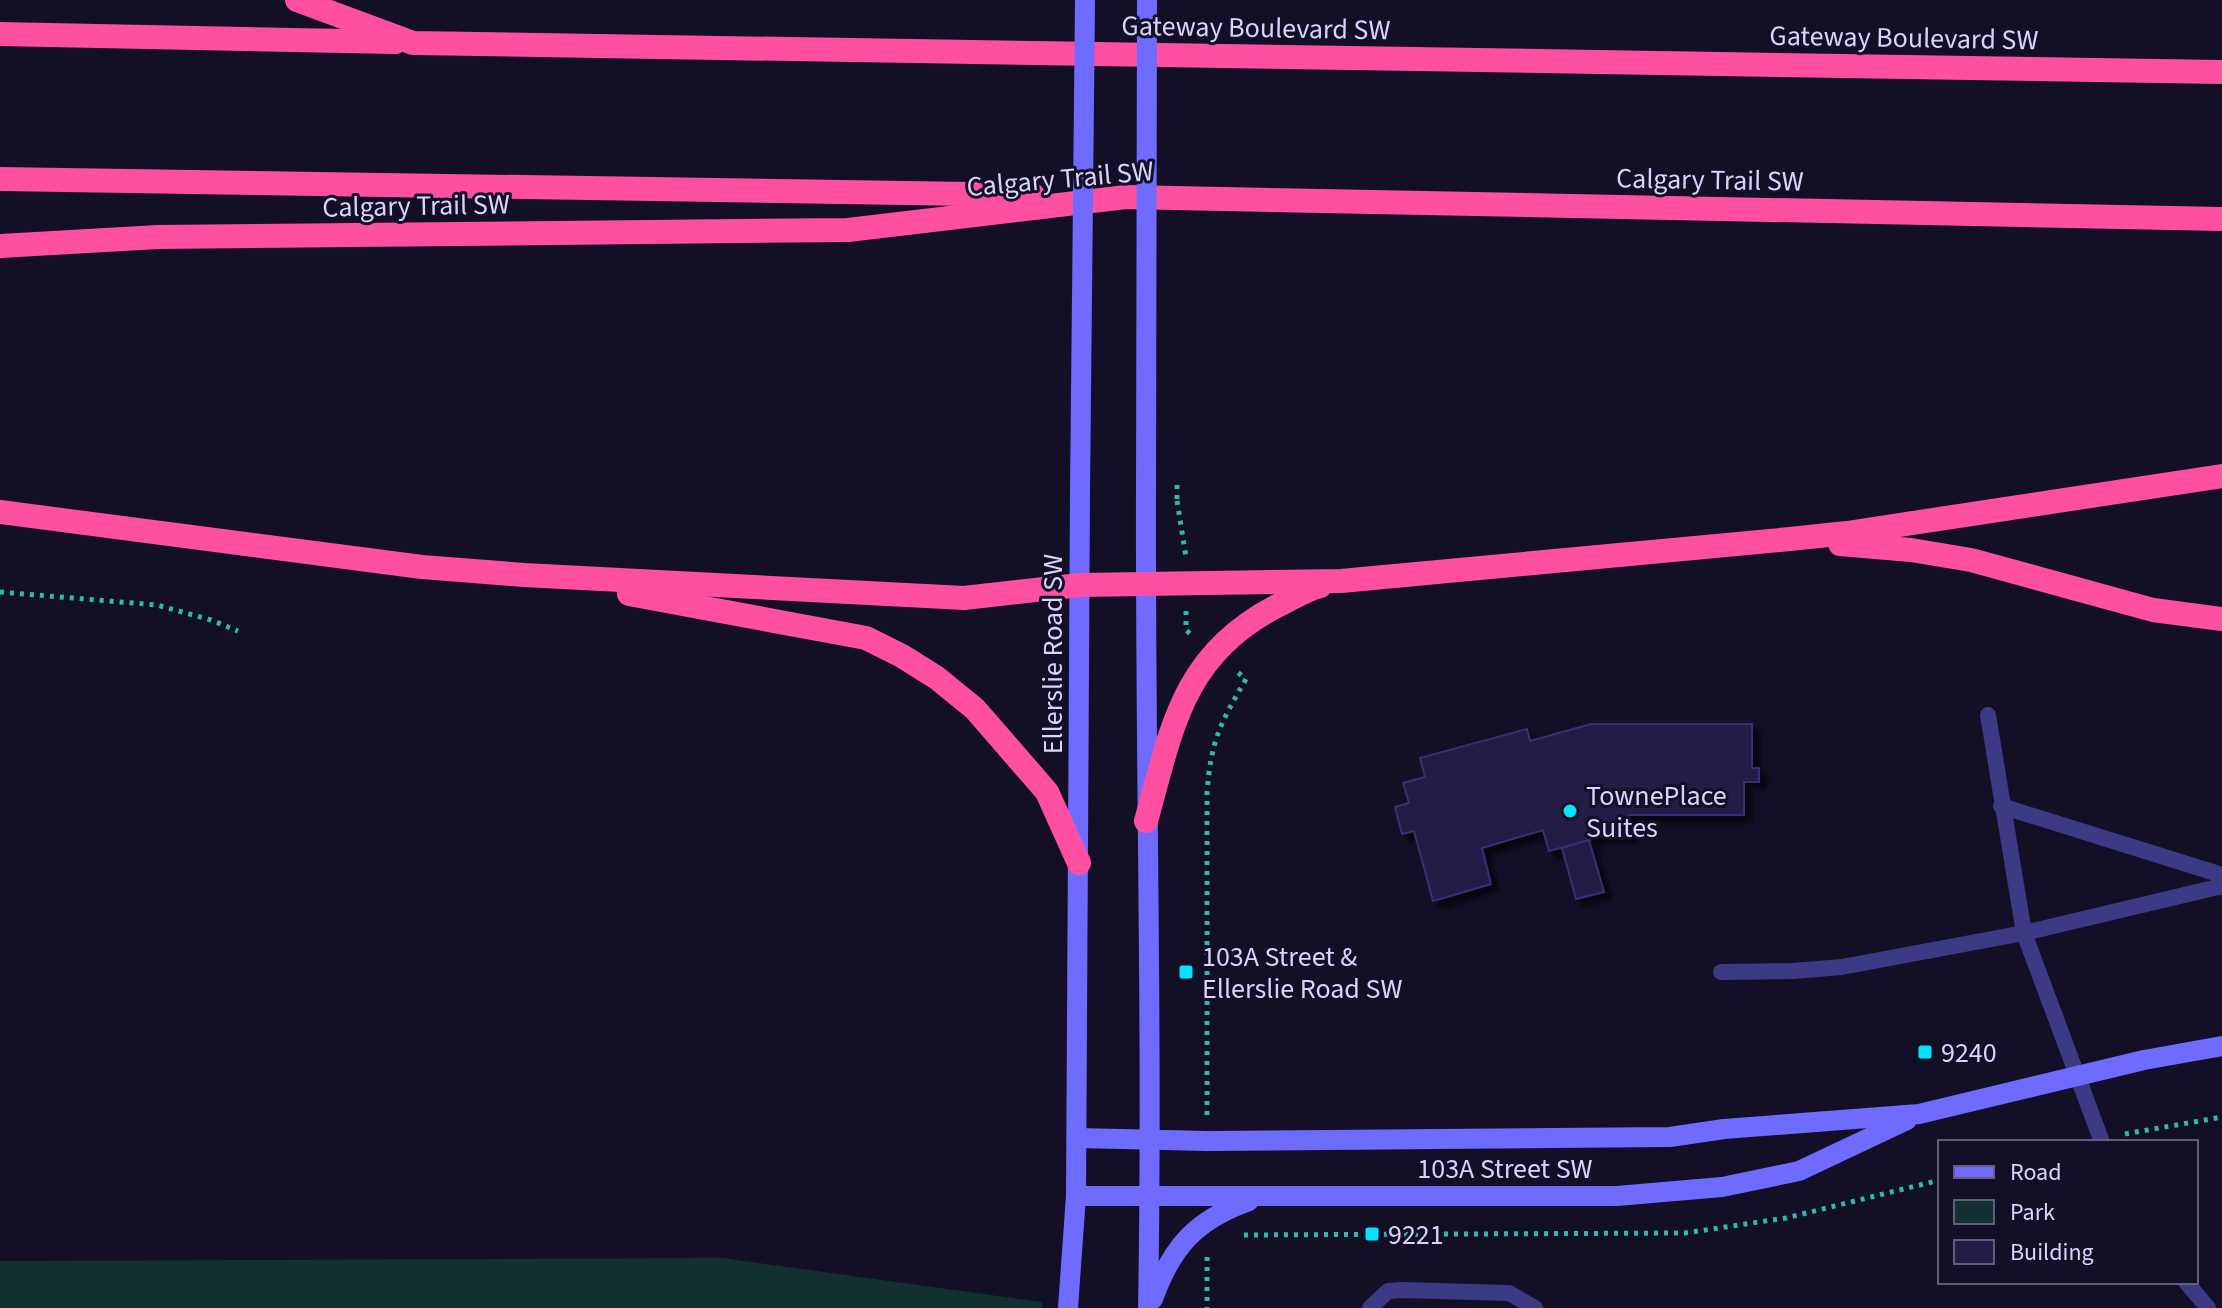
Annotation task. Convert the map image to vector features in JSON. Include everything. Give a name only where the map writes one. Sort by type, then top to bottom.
[{"type":"highway","name":"Gateway Boulevard SW","points":[[297,0],[413,43],[2222,72]]},
{"type":"highway","points":[[0,34],[413,43]]},
{"type":"highway","points":[[0,179],[1126,197]]},
{"type":"highway","name":"Calgary Trail SW","points":[[0,246],[158,237],[848,230],[1126,197],[2222,219]]},
{"type":"highway","points":[[0,512],[422,567],[964,598],[1080,585],[1341,581],[1790,539],[2222,476]]},
{"type":"highway","points":[[1790,539],[1911,550],[1971,560],[2153,610],[2222,619]]},
{"type":"highway","points":[[524,575],[866,638],[902,656],[937,678],[975,709],[1047,792],[1079,863]]},
{"type":"highway","points":[[1146,821],[1175,718],[1200,671],[1213,654],[1230,635],[1248,622],[1311,588],[1341,581]]},
{"type":"main road","name":"Ellerslie Road SW","points":[[1068,1308],[1077,1138],[1085,0]]},
{"type":"main road","points":[[1147,0],[1149,1308]]},
{"type":"main road","name":"103A Street SW","points":[[1077,1138],[1150,1141],[1670,1137],[1724,1129],[1919,1114],[2078,1075],[2222,1046]]},
{"type":"main road","name":"103A Street SW","points":[[1076,1196],[1617,1196],[1710,1188],[1799,1171],[1919,1114]]},
{"type":"main road","points":[[1149,1308],[1161,1276],[1179,1245],[1201,1223],[1261,1197]]},
{"type":"lane","points":[[1988,715],[2024,933],[2101,1140]]},
{"type":"lane","points":[[2001,806],[2222,875]]},
{"type":"lane","points":[[1721,972],[1842,967],[2024,933],[2222,886]]},
{"type":"lane","points":[[2188,1284],[2208,1308]]},
{"type":"lane","points":[[1370,1308],[1388,1291],[1401,1290],[1509,1293],[1535,1308]]},
{"type":"path","points":[[1177,501],[1186,549]]},
{"type":"path","points":[[0,592],[157,605],[238,631]]},
{"type":"path","points":[[1186,617],[1186,630],[1200,643]]},
{"type":"path","points":[[1207,1083],[1207,793],[1210,756],[1221,723],[1246,679],[1232,669]]},
{"type":"path","points":[[2131,1132],[2222,1117]]},
{"type":"path","points":[[1239,1235],[1685,1233],[1786,1218],[1938,1180]]},
{"type":"path","points":[[1207,1249],[1207,1308]]},
{"type":"green space","points":[[722,1258],[1042,1302],[1042,1308],[0,1308],[0,1261]]},
{"type":"building","name":"TownePlace Suites","points":[[1591,724],[1752,724],[1752,768],[1759,768],[1759,782],[1744,782],[1744,815],[1629,815],[1630,835],[1603,836],[1549,851],[1543,830],[1482,848],[1491,884],[1433,901],[1414,831],[1402,834],[1395,807],[1409,803],[1403,783],[1425,777],[1420,758],[1527,729],[1530,741]]},
{"type":"building","points":[[1589,840],[1604,892],[1576,899],[1562,848]]},
{"type":"place","name":"TownePlace Suites","points":[[1570,811]]},
{"type":"place","name":"103A Street & Ellerslie Road SW","points":[[1186,972]]},
{"type":"place","name":"9240","points":[[1925,1052]]},
{"type":"place","name":"9221","points":[[1372,1234]]}]
